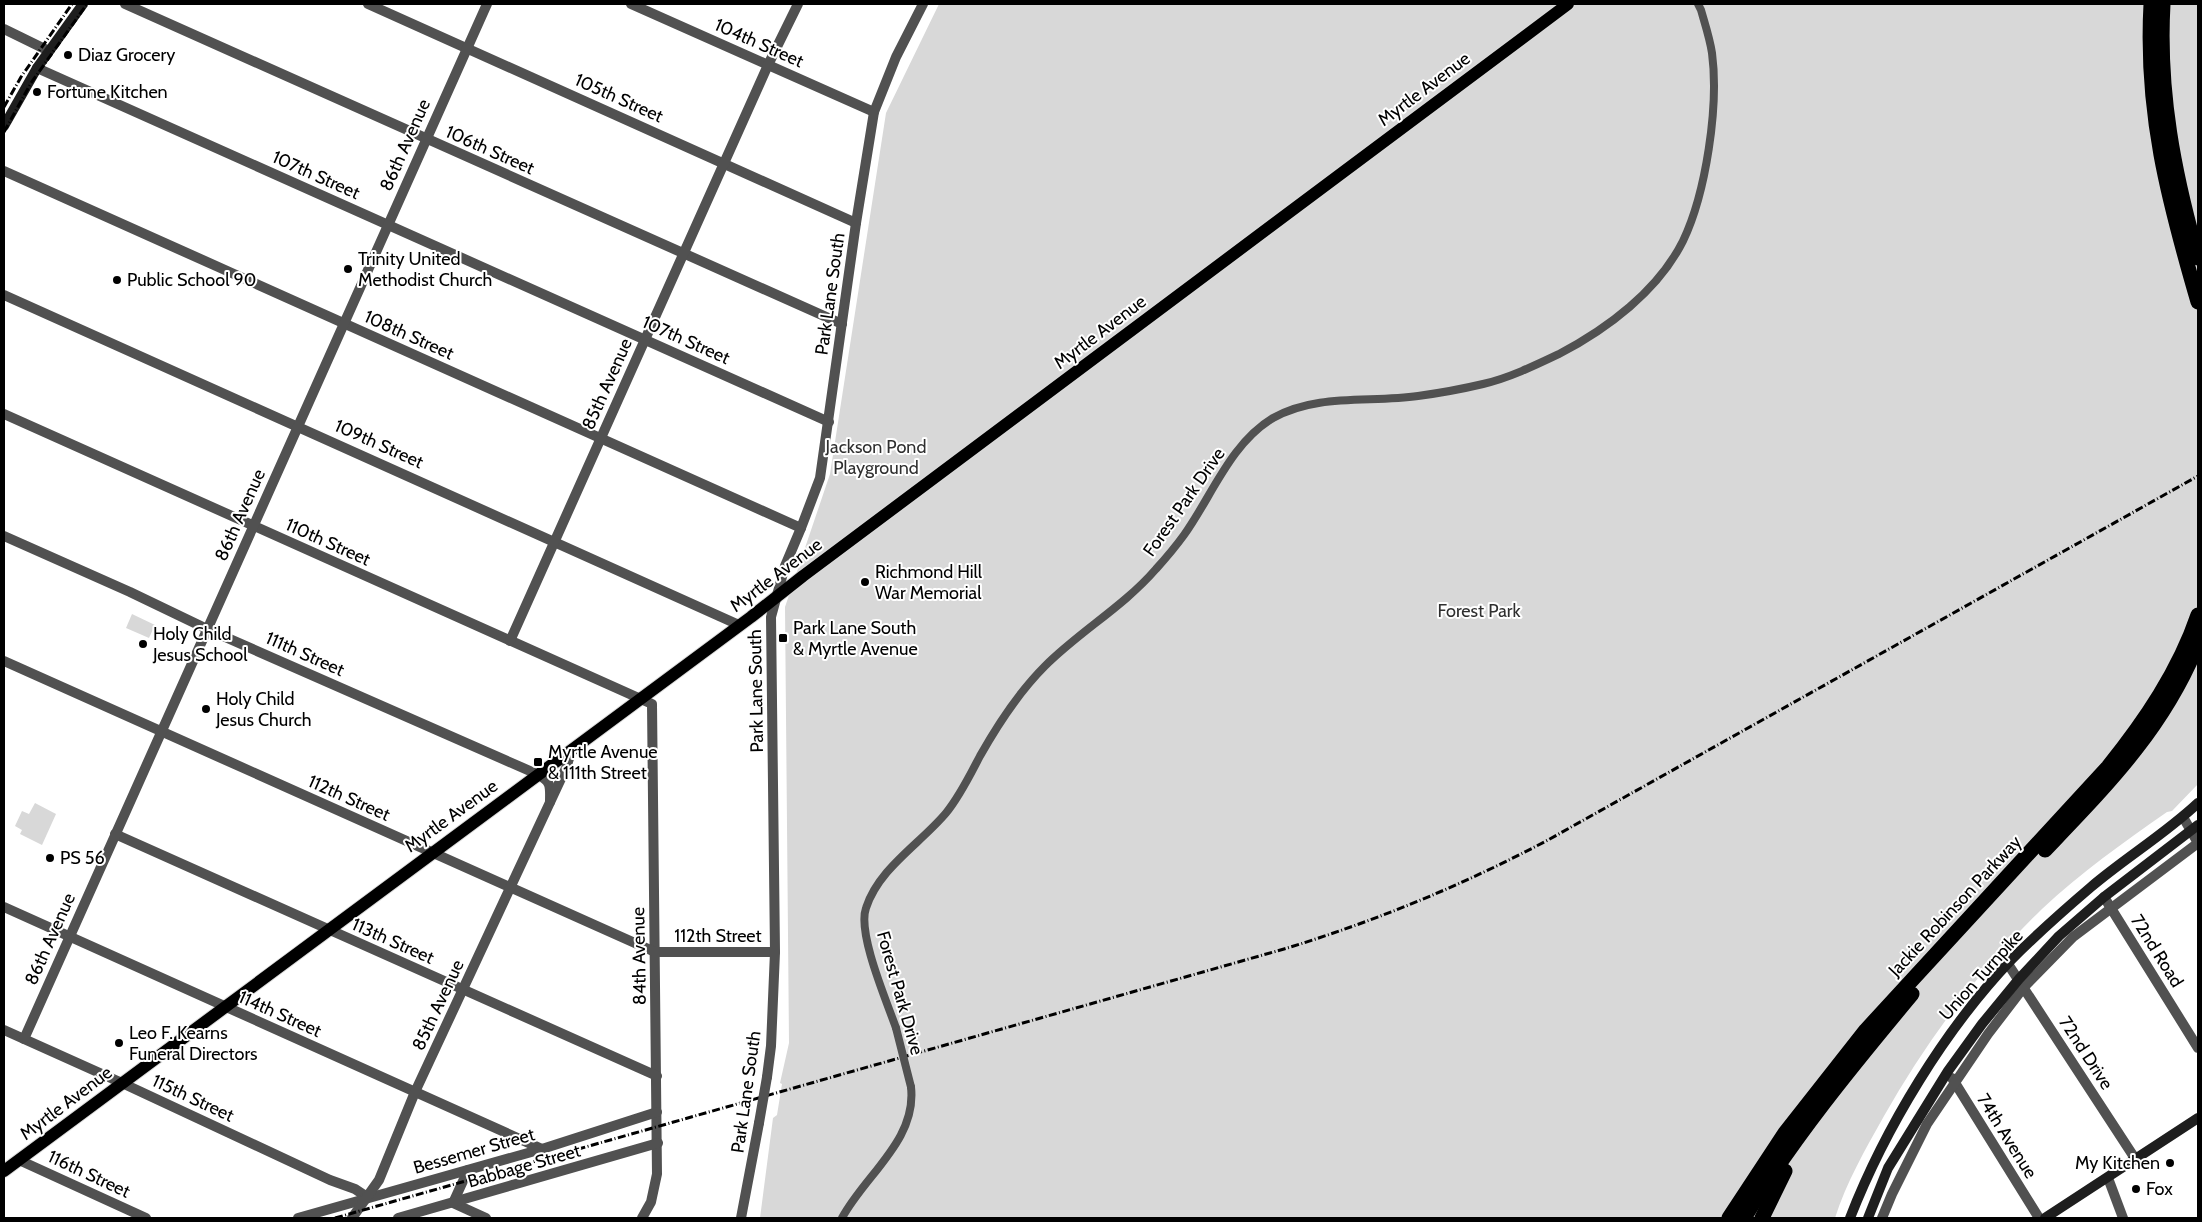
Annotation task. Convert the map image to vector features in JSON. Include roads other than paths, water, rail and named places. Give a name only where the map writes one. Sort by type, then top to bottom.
[{"type":"highway","points":[[2151,4],[2150,76],[2158,144],[2172,212],[2198,302]]},
{"type":"highway","points":[[2163,4],[2162,62],[2167,122],[2179,190],[2198,258]]},
{"type":"highway","name":"Jackie Robinson Parkway","points":[[1729,1218],[1782,1137],[1866,1030],[2101,774],[2136,731],[2177,667],[2198,615]]},
{"type":"highway","name":"Jackie Robinson Parkway","points":[[1744,1218],[1790,1148],[1865,1051],[1937,964],[2120,771],[2162,715],[2191,661],[2198,643]]},
{"type":"highway","points":[[1762,1218],[1771,1196],[1799,1148],[1865,1051]]},
{"type":"main road","points":[[4,126],[36,68],[83,4]]},
{"type":"main road","name":"Myrtle Avenue","points":[[4,1171],[431,853],[539,775],[1568,4]]},
{"type":"main road","name":"Union Turnpike","points":[[1850,1218],[1860,1191],[1907,1101],[1951,1032],[2008,964],[2090,887],[2135,851],[2184,817],[2198,803]]},
{"type":"main road","name":"Union Turnpike","points":[[1868,1218],[1888,1168],[1948,1071],[1982,1024],[2021,983],[2059,936],[2104,897],[2195,829]]},
{"type":"main road","points":[[2045,1218],[2198,1118]]},
{"type":"street","name":"106th Street","points":[[125,4],[683,255],[842,324]]},
{"type":"street","name":"105th Street","points":[[368,4],[856,223]]},
{"type":"street","name":"86th Avenue","points":[[24,1039],[296,426],[487,4]]},
{"type":"street","name":"104th Street","points":[[631,4],[874,112]]},
{"type":"street","name":"85th Avenue","points":[[510,641],[768,65],[798,4]]},
{"type":"street","name":"Park Lane South","points":[[741,1218],[772,1046],[775,952],[771,617],[785,566],[820,478],[856,223],[874,112],[896,57],[923,4]]},
{"type":"street","name":"Forest Park Drive","points":[[842,1218],[851,1202],[902,1134],[910,1116],[913,1100],[912,1087],[896,1028],[867,943],[864,910],[879,882],[904,854],[937,824],[951,807],[1007,711],[1044,666],[1085,631],[1128,599],[1157,568],[1184,534],[1223,472],[1251,435],[1274,418],[1308,405],[1342,400],[1416,397],[1488,383],[1545,360],[1582,342],[1615,318],[1644,293],[1667,266],[1683,240],[1708,162],[1714,96],[1712,53],[1698,4]]},
{"type":"street","points":[[4,29],[49,51]]},
{"type":"street","name":"107th Street","points":[[36,68],[829,422]]},
{"type":"street","name":"108th Street","points":[[4,171],[801,528]]},
{"type":"street","name":"109th Street","points":[[4,295],[740,625]]},
{"type":"street","name":"110th Street","points":[[4,414],[639,699]]},
{"type":"street","name":"111th Street","points":[[4,536],[130,592],[207,629],[539,775]]},
{"type":"street","name":"112th Street","points":[[4,661],[510,889],[655,952],[775,952]]},
{"type":"street","name":"84th Avenue","points":[[639,699],[652,704],[658,1143],[657,1174],[651,1202],[642,1218]]},
{"type":"street","name":"85th Avenue","points":[[352,1218],[379,1180],[415,1092],[550,802],[572,750]]},
{"type":"street","points":[[539,775],[547,779],[550,786],[550,802]]},
{"type":"street","points":[[2184,817],[2195,829],[2198,843]]},
{"type":"street","name":"113th Street","points":[[116,834],[657,1076]]},
{"type":"street","name":"Union Turnpike","points":[[1882,1218],[1927,1124],[2021,983],[2073,937],[2198,843]]},
{"type":"street","name":"72nd Road","points":[[2104,897],[2198,1048]]},
{"type":"street","name":"114th Street","points":[[4,907],[542,1149]]},
{"type":"street","name":"72nd Drive","points":[[2008,964],[2136,1160]]},
{"type":"street","name":"115th Street","points":[[4,1030],[330,1180],[355,1189],[367,1197]]},
{"type":"street","name":"74th Avenue","points":[[1948,1071],[2039,1218]]},
{"type":"street","name":"Bessemer Street","points":[[298,1218],[542,1149],[657,1112]]},
{"type":"street","name":"Babbage Street","points":[[398,1218],[658,1143]]},
{"type":"street","name":"116th Street","points":[[19,1160],[146,1218]]},
{"type":"street","points":[[468,1170],[453,1203],[486,1218]]},
{"type":"street","points":[[2108,1178],[2122,1218]]},
{"type":"railway","points":[[4,107],[21,77],[72,4]]},
{"type":"railway","points":[[4,132],[31,83],[87,4]]},
{"type":"railway","points":[[335,1218],[1284,949],[1419,901],[1484,872],[1548,840],[2198,476]]},
{"type":"place","name":"Diaz Grocery","points":[[68,55]]},
{"type":"place","name":"Fortune Kitchen","points":[[37,92]]},
{"type":"place","name":"Trinity United Methodist Church","points":[[348,269]]},
{"type":"place","name":"Public School 90","points":[[117,280]]},
{"type":"place","name":"Richmond Hill War Memorial","points":[[865,582]]},
{"type":"place","name":"Park Lane South & Myrtle Avenue","points":[[783,638]]},
{"type":"place","name":"Holy Child Jesus School","points":[[143,644]]},
{"type":"place","name":"Holy Child Jesus Church","points":[[206,709]]},
{"type":"place","name":"Myrtle Avenue & 111th Street","points":[[538,762]]},
{"type":"place","name":"PS 56","points":[[50,858]]},
{"type":"place","name":"Leo F. Kearns Funeral Directors","points":[[119,1043]]},
{"type":"place","name":"My Kitchen","points":[[2170,1163]]},
{"type":"place","name":"Fox","points":[[2136,1189]]},
{"type":"park label","name":"Jackson Pond Playground","points":[[876,457]]},
{"type":"park label","name":"Forest Park","points":[[1479,611]]}]
